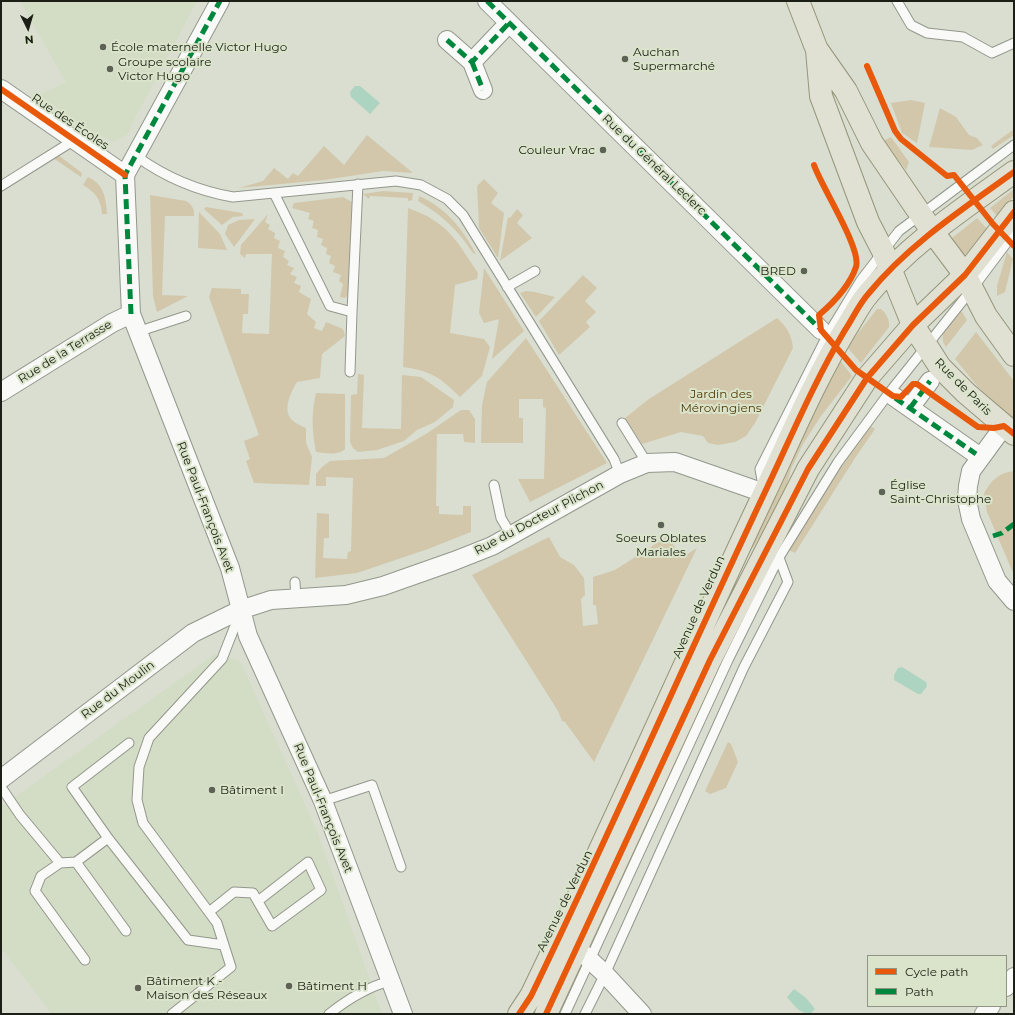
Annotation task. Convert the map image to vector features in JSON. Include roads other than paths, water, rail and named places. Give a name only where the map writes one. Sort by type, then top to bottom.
[{"type":"main road","points":[[798,1],[817,50],[846,91],[872,143],[969,282],[986,316],[1014,355]]},
{"type":"main road","name":"Rue de Paris","points":[[817,50],[821,96],[868,222],[887,260],[913,325],[940,367],[966,394],[1009,430]]},
{"type":"main road","name":"Avenue de Verdun","points":[[519,1014],[531,996],[600,852],[764,493],[818,378],[836,346],[887,260],[932,231],[1014,172]]},
{"type":"main road","points":[[546,1014],[583,954],[710,660],[808,469],[863,384],[913,325],[969,282],[1014,212]]},
{"type":"street","points":[[125,175],[220,1]]},
{"type":"street","name":"Rue du Général Leclerc","points":[[487,1],[821,330]]},
{"type":"street","points":[[472,62],[509,23]]},
{"type":"street","points":[[447,40],[472,62],[483,90]]},
{"type":"street","name":"Rue des Écoles","points":[[1,89],[76,139],[125,175]]},
{"type":"street","name":"Rue Paul-François Avet","points":[[125,175],[131,314],[230,568],[248,636],[323,801],[403,1014]]},
{"type":"street","name":"Rue de la Terrasse","points":[[1,392],[112,323],[131,314]]},
{"type":"street","points":[[910,408],[930,380]]},
{"type":"street","points":[[893,396],[976,454]]},
{"type":"street","points":[[1009,430],[971,471],[967,500],[971,519],[997,581],[1014,601]]},
{"type":"street","name":"Rue du Docteur Plichon","points":[[240,610],[272,600],[295,590],[346,595],[384,586],[454,561],[492,546],[620,474],[647,463],[675,462],[764,493]]},
{"type":"street","name":"Rue du Moulin","points":[[1,778],[193,633],[240,610]]},
{"type":"street","points":[[583,954],[605,974],[642,1014]]},
{"type":"street","points":[[1007,986],[1014,977]]},
{"type":"lane","points":[[898,1],[911,25],[927,33],[963,37],[992,53],[1014,43]]},
{"type":"lane","points":[[1,186],[76,139]]},
{"type":"lane","name":"Avenue de Verdun","points":[[887,260],[899,231],[920,213],[1014,144]]},
{"type":"lane","points":[[136,156],[153,168],[193,187],[210,193],[233,197],[396,181],[421,185],[447,199],[463,214],[614,459],[620,474]]},
{"type":"lane","points":[[350,372],[358,184]]},
{"type":"lane","points":[[274,193],[330,306],[352,312]]},
{"type":"lane","points":[[565,1014],[583,954],[778,560],[838,462],[926,347],[969,282],[1014,233]]},
{"type":"lane","points":[[507,287],[536,271]]},
{"type":"lane","points":[[137,332],[186,316]]},
{"type":"lane","points":[[622,423],[647,463]]},
{"type":"lane","points":[[494,485],[501,518],[511,535]]},
{"type":"lane","points":[[585,1014],[605,974],[744,668],[788,582],[778,560],[776,529]]},
{"type":"lane","points":[[172,1014],[231,967],[217,923],[143,823],[137,800],[138,767],[149,738],[222,659],[240,610]]},
{"type":"lane","points":[[129,743],[72,786],[108,838],[188,940],[224,945]]},
{"type":"lane","points":[[323,801],[372,785],[400,868]]},
{"type":"lane","points":[[1,787],[20,815],[60,863]]},
{"type":"lane","points":[[85,960],[35,891],[41,876],[60,863],[76,862],[108,838]]},
{"type":"lane","points":[[76,862],[126,931]]},
{"type":"lane","points":[[209,912],[234,892],[253,892],[258,901],[272,926],[321,890],[308,862],[258,901]]},
{"type":"lane","points":[[329,1014],[343,1003],[375,985],[390,981]]},
{"type":"place","name":"École maternelle Victor Hugo","points":[[103,47]]},
{"type":"place","name":"Auchan Supermarché","points":[[625,59]]},
{"type":"place","name":"Groupe scolaire Victor Hugo","points":[[110,69]]},
{"type":"place","name":"Couleur Vrac","points":[[603,150]]},
{"type":"place","name":"BRED","points":[[804,271]]},
{"type":"place","name":"Église Saint-Christophe","points":[[882,492]]},
{"type":"place","name":"Soeurs Oblates Mariales","points":[[661,525]]},
{"type":"place","name":"Bâtiment I","points":[[212,790]]},
{"type":"place","name":"Bâtiment H","points":[[289,986]]},
{"type":"place","name":"Bâtiment K - Maison des Réseaux","points":[[138,988]]},
{"type":"park label","name":"Jardin des Mérovingiens","points":[[721,401]]}]
